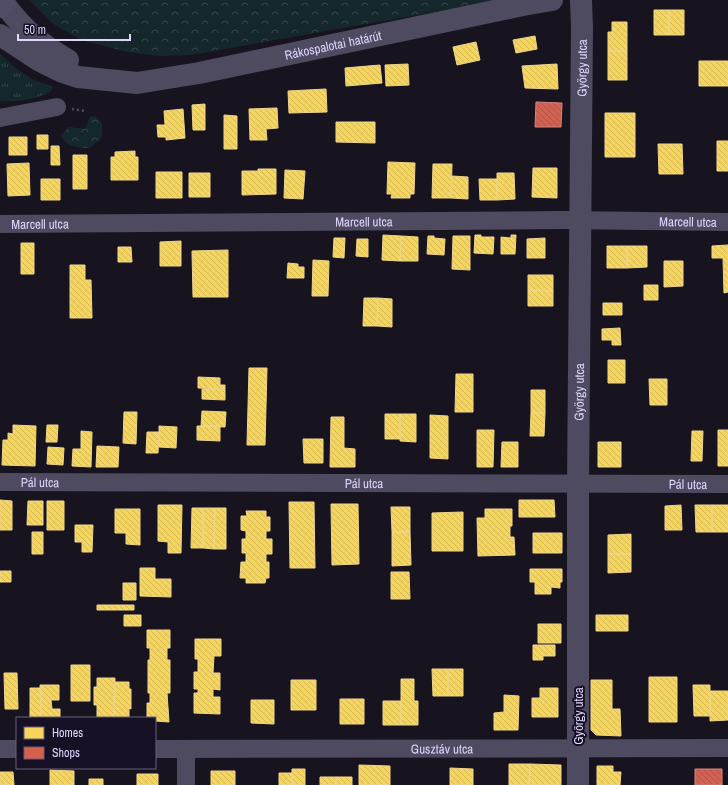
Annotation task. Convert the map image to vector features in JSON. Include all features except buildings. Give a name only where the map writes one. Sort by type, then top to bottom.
[{"type":"street","name":"Rákospalotai határút","points":[[0,35],[40,61],[78,77],[114,81],[143,82],[199,73],[523,4],[552,0]]},
{"type":"street","name":"György utca","points":[[578,785],[581,0]]},
{"type":"street","name":"Rákospalotai határút","points":[[2,3],[25,30],[49,49],[80,67],[114,81]]},
{"type":"street","points":[[0,118],[57,107]]},
{"type":"street","name":"Marcell utca","points":[[0,224],[580,220],[728,222]]},
{"type":"street","name":"Pál utca","points":[[0,482],[728,484]]},
{"type":"street","name":"Gusztáv utca","points":[[156,749],[728,748]]},
{"type":"street","points":[[186,749],[186,785]]},
{"type":"street","points":[[0,750],[16,750]]},
{"type":"green space","points":[[29,0],[502,0],[191,55],[159,56],[128,52],[81,40],[52,23]]},
{"type":"green space","points":[[0,54],[17,69],[32,79],[53,87],[51,91],[27,100],[0,101]]},
{"type":"green space","points":[[95,116],[102,123],[102,137],[90,148],[73,146],[63,139],[61,135],[69,127],[85,129],[90,117]]}]
